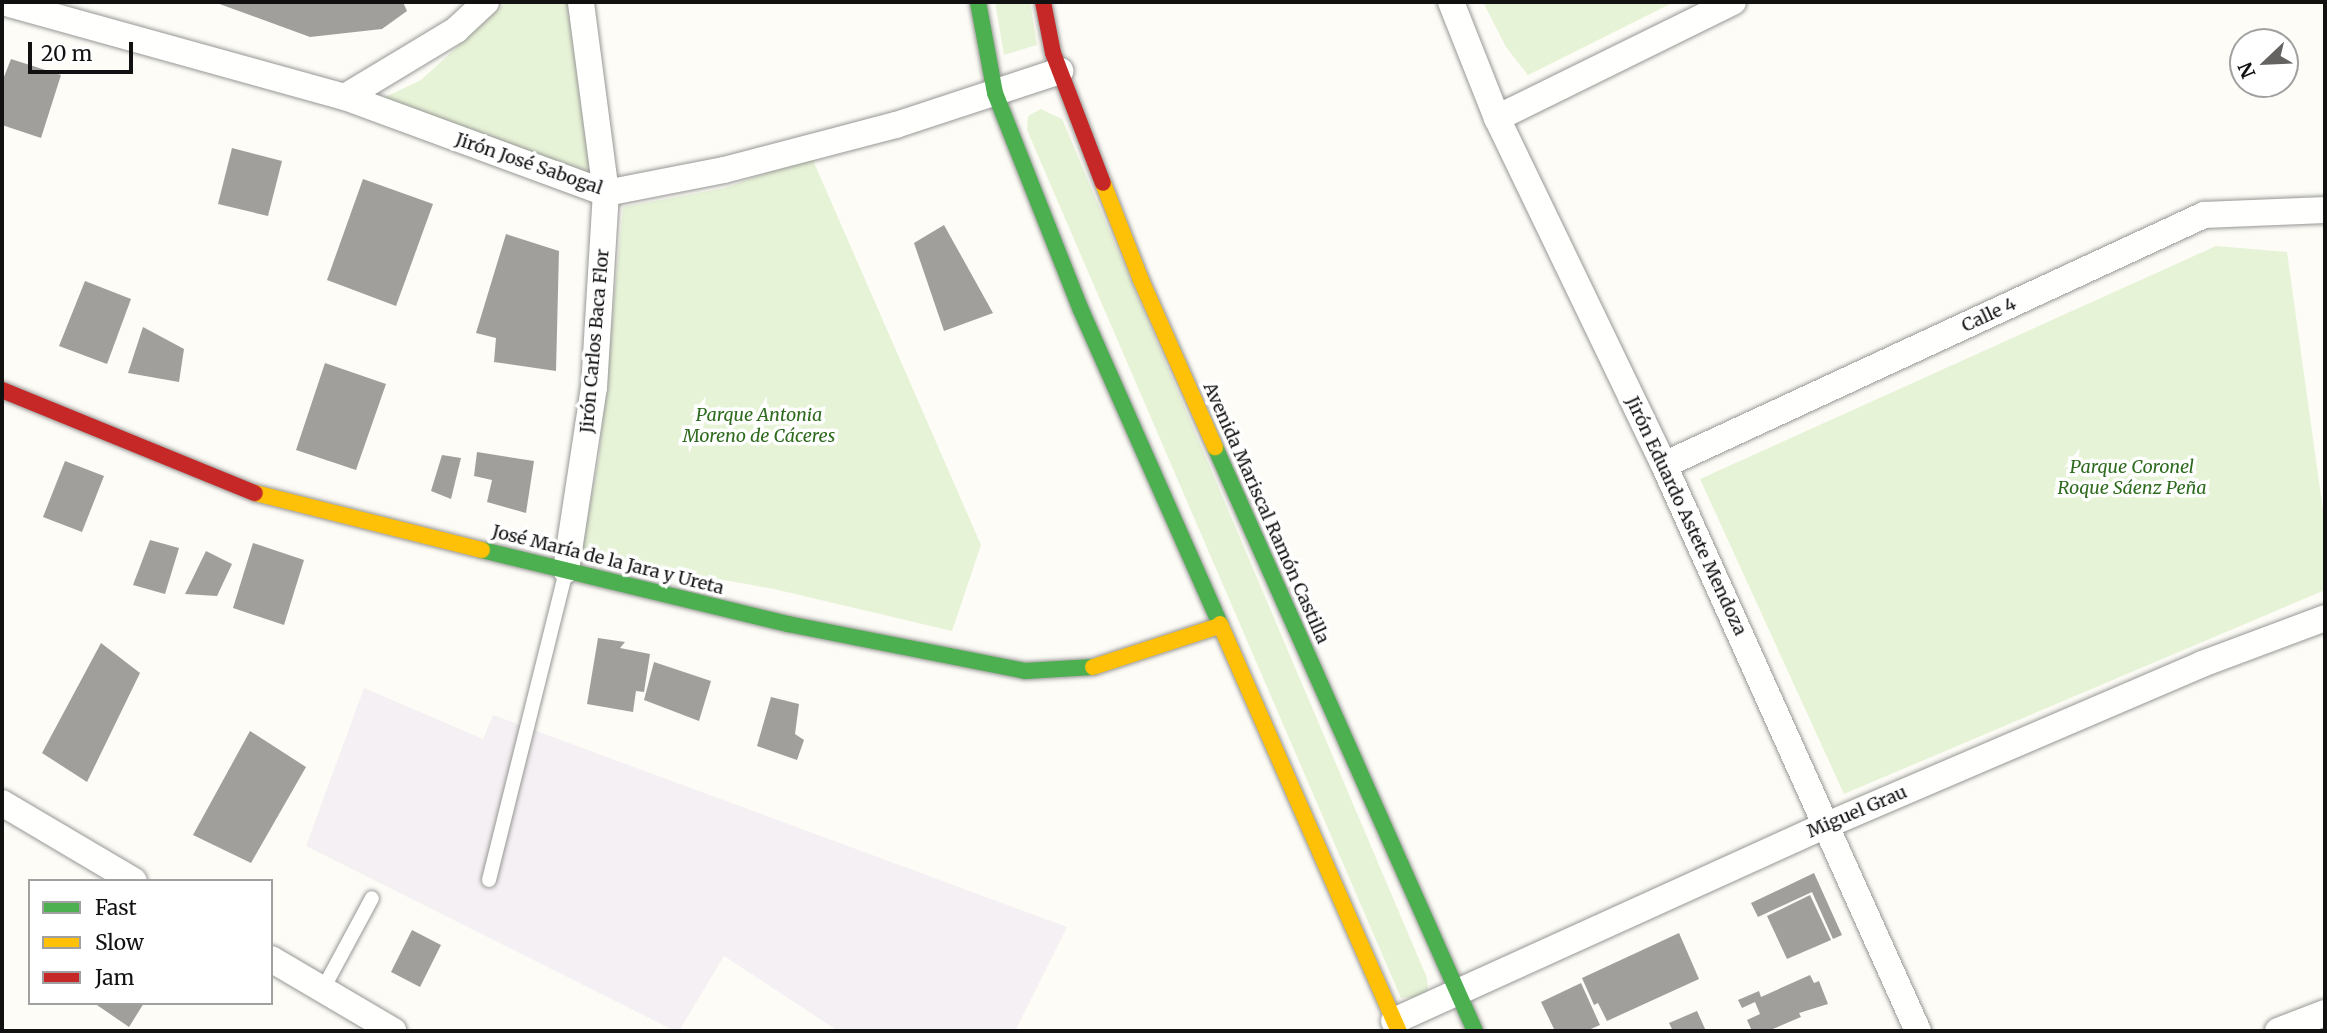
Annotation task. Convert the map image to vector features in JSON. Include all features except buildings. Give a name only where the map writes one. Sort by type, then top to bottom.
[{"type":"main road","points":[[978,2],[995,93],[1081,310],[1392,1026]]},
{"type":"main road","name":"Avenida Mariscal Ramón Castilla","points":[[1043,2],[1053,53],[1141,279],[1475,1031]]},
{"type":"main road","name":"José María de la Jara y Ureta","points":[[2,390],[264,497],[788,624],[1025,671],[1090,668],[1219,626]]},
{"type":"street","name":"Jirón José Sabogal","points":[[2,2],[345,97],[606,193],[724,170],[896,125],[1060,71]]},
{"type":"street","points":[[345,97],[456,30],[486,2]]},
{"type":"street","name":"Jirón Carlos Baca Flor","points":[[566,570],[594,388],[606,193],[581,2]]},
{"type":"street","name":"Jirón Eduardo Astete Mendoza","points":[[1451,2],[1497,118],[1664,465],[1918,1031]]},
{"type":"street","points":[[1497,118],[1733,2]]},
{"type":"street","name":"Calle 4","points":[[1664,465],[2204,215],[2325,210]]},
{"type":"street","name":"Miguel Grau","points":[[1392,1026],[1457,992],[1827,825],[2202,664],[2325,618]]},
{"type":"street","points":[[2,803],[131,879]]},
{"type":"street","points":[[273,960],[393,1031]]},
{"type":"street","points":[[2280,1031],[2325,1013]]},
{"type":"lane","name":"Jirón Carlos Baca Flor","points":[[489,880],[566,570]]},
{"type":"lane","points":[[323,989],[372,898]]},
{"type":"shaded area","points":[[364,688],[483,739],[493,715],[1067,927],[1015,1031],[838,1031],[724,956],[679,1031],[675,1031],[306,846]]},
{"type":"green space","points":[[506,2],[570,2],[595,180],[379,100],[421,80]]},
{"type":"green space","points":[[995,2],[1030,2],[1037,45],[1004,55]]},
{"type":"green space","points":[[1483,2],[1674,2],[1528,75],[1506,47]]},
{"type":"green space","points":[[1041,109],[1062,119],[1427,978],[1428,990],[1418,997],[1401,998],[1027,130],[1028,116]]},
{"type":"green space","name":"Parque Antonia Moreno de Cáceres","points":[[812,158],[981,545],[952,631],[774,589],[580,554],[599,457],[623,207],[724,188]]},
{"type":"green space","name":"Parque Coronel Roque Sáenz Peña","points":[[2216,246],[2287,252],[2325,525],[2325,590],[1844,794],[1700,479]]},
{"type":"traffic: fast","points":[[978,2],[995,93],[1081,310],[1220,624]]},
{"type":"traffic: fast","points":[[1215,447],[1475,1031]]},
{"type":"traffic: fast","points":[[482,550],[788,624],[1025,671],[1093,667]]},
{"type":"traffic: slow","points":[[1103,183],[1141,280],[1215,447]]},
{"type":"traffic: slow","points":[[255,493],[482,550]]},
{"type":"traffic: slow","points":[[1220,624],[1399,1031]]},
{"type":"traffic: slow","points":[[1093,667],[1219,626]]},
{"type":"traffic: jam","points":[[1043,2],[1053,53],[1103,183]]},
{"type":"traffic: jam","points":[[2,390],[255,493]]}]
